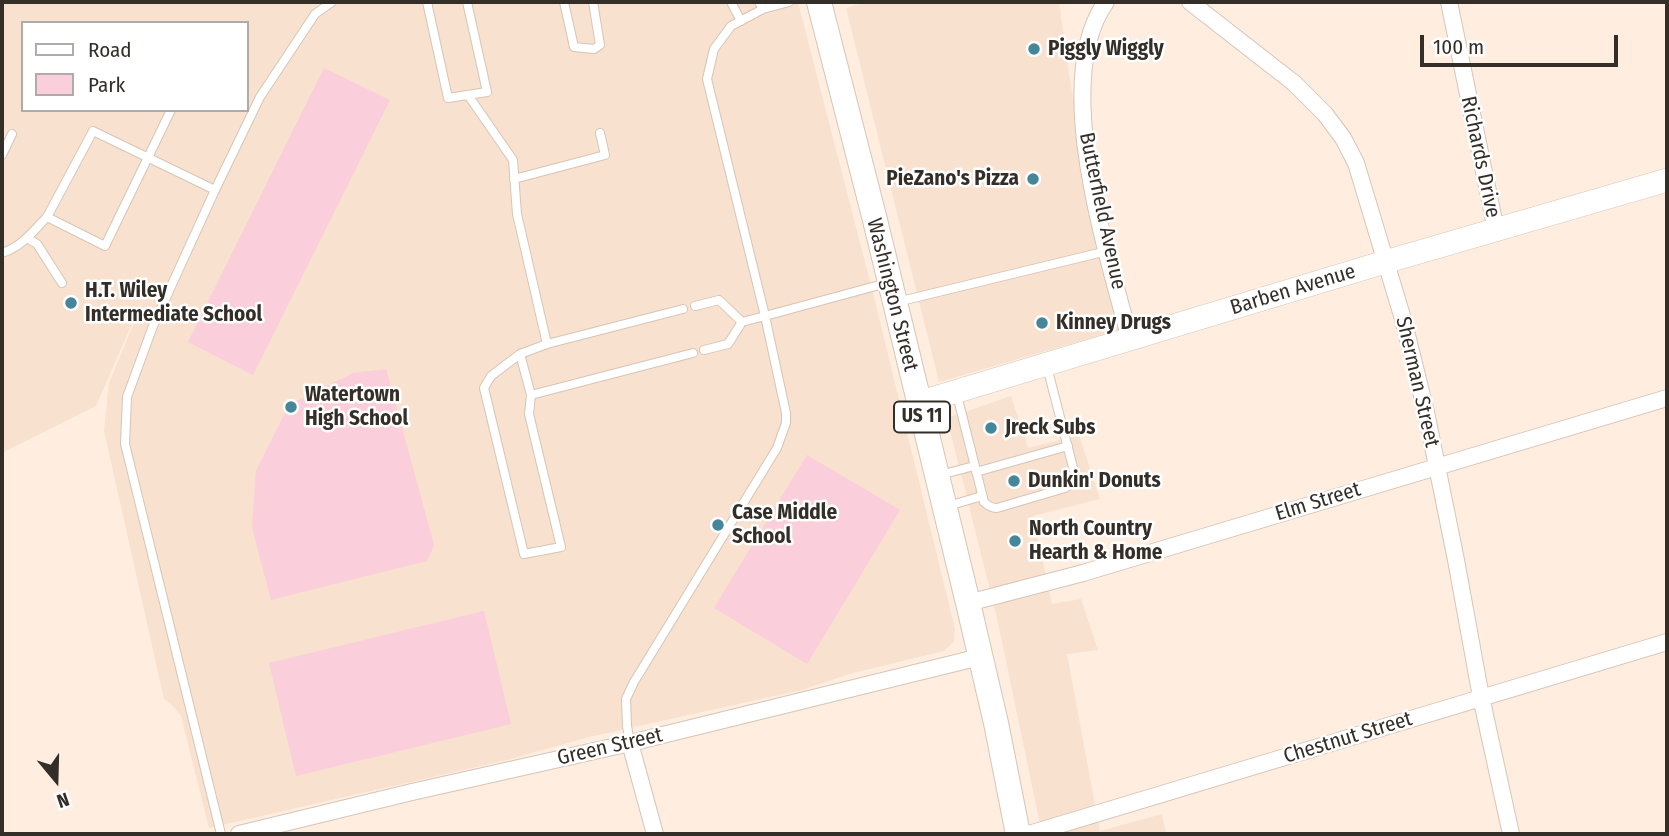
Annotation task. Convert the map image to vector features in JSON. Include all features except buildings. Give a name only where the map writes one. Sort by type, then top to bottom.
[{"type":"main road","name":"Washington Street","points":[[819,2],[968,603],[1018,834]]},
{"type":"street","name":"Butterfield Avenue","points":[[1106,2],[1098,13],[1088,45],[1083,85],[1084,132],[1092,186],[1130,340]]},
{"type":"street","name":"Sherman Street","points":[[1190,2],[1294,83],[1325,114],[1343,138],[1356,163],[1426,412],[1481,697],[1511,834]]},
{"type":"street","name":"Richards Drive","points":[[1449,2],[1496,230]]},
{"type":"street","name":"Barben Avenue","points":[[918,403],[1667,180]]},
{"type":"street","name":"Elm Street","points":[[968,603],[1083,573],[1667,398]]},
{"type":"street","name":"Chestnut Street","points":[[1029,834],[1667,642]]},
{"type":"street","name":"Green Street","points":[[239,834],[630,743],[980,657]]},
{"type":"street","points":[[630,743],[655,834]]},
{"type":"lane","points":[[221,834],[125,444],[127,397],[153,326],[260,97],[315,14],[332,2]]},
{"type":"lane","points":[[427,2],[448,99],[487,92],[467,2]]},
{"type":"lane","points":[[564,2],[574,47],[594,49],[600,45],[593,2]]},
{"type":"lane","points":[[731,2],[741,21]]},
{"type":"lane","points":[[630,743],[626,699],[630,690],[778,448],[786,423],[765,316],[707,79],[715,49],[731,26],[761,6],[789,2]]},
{"type":"lane","points":[[468,95],[513,160],[517,214],[547,344]]},
{"type":"lane","points":[[47,217],[105,246],[170,112]]},
{"type":"lane","points":[[2,253],[13,250],[47,217],[93,131],[215,190]]},
{"type":"lane","points":[[514,179],[605,155],[600,133]]},
{"type":"lane","points":[[2,155],[12,134]]},
{"type":"lane","points":[[27,238],[37,244],[62,283]]},
{"type":"lane","points":[[704,350],[728,344],[742,322],[765,316],[1107,251]]},
{"type":"lane","points":[[695,306],[719,300],[742,322]]},
{"type":"lane","points":[[520,354],[531,395],[529,414],[561,547],[524,554],[484,388],[491,376],[520,354],[547,344],[682,309]]},
{"type":"lane","points":[[531,395],[693,353]]},
{"type":"lane","points":[[956,393],[982,496],[987,505],[997,508],[1071,485],[1075,481],[1075,475],[1046,364]]},
{"type":"lane","points":[[936,476],[1068,446]]},
{"type":"lane","points":[[944,507],[982,496]]},
{"type":"shaded area","name":"Watertown High School","points":[[2,2],[798,2],[955,629],[954,642],[944,651],[853,673],[802,690],[589,737],[507,760],[209,828],[181,716],[164,699],[104,431],[109,383],[155,272],[96,406],[2,453]]},
{"type":"shaded area","points":[[866,2],[1059,2],[1070,81],[1118,330],[939,382],[846,8]]},
{"type":"shaded area","points":[[1011,396],[1028,448],[1079,435],[1100,499],[1033,516],[1052,604],[1081,599],[1098,650],[1067,654],[1100,831],[1162,814],[1166,834],[1042,834],[997,618],[947,418]]},
{"type":"green space","points":[[324,68],[390,100],[253,375],[188,342]]},
{"type":"green space","points":[[386,369],[434,545],[427,561],[271,600],[252,527],[256,471],[289,405],[353,373]]},
{"type":"green space","points":[[807,455],[900,510],[807,664],[714,608]]},
{"type":"green space","points":[[484,611],[511,724],[296,776],[269,663]]},
{"type":"place","name":"Piggly Wiggly","points":[[1034,49]]},
{"type":"place","name":"PieZano's Pizza","points":[[1033,179]]},
{"type":"place","name":"H.T. Wiley Intermediate School","points":[[71,303]]},
{"type":"place","name":"Kinney Drugs","points":[[1042,323]]},
{"type":"place","name":"Watertown High School","points":[[291,407]]},
{"type":"place","name":"Jreck Subs","points":[[991,428]]},
{"type":"place","name":"Dunkin' Donuts","points":[[1014,481]]},
{"type":"place","name":"Case Middle School","points":[[718,525]]},
{"type":"place","name":"North Country Hearth & Home","points":[[1015,541]]}]
